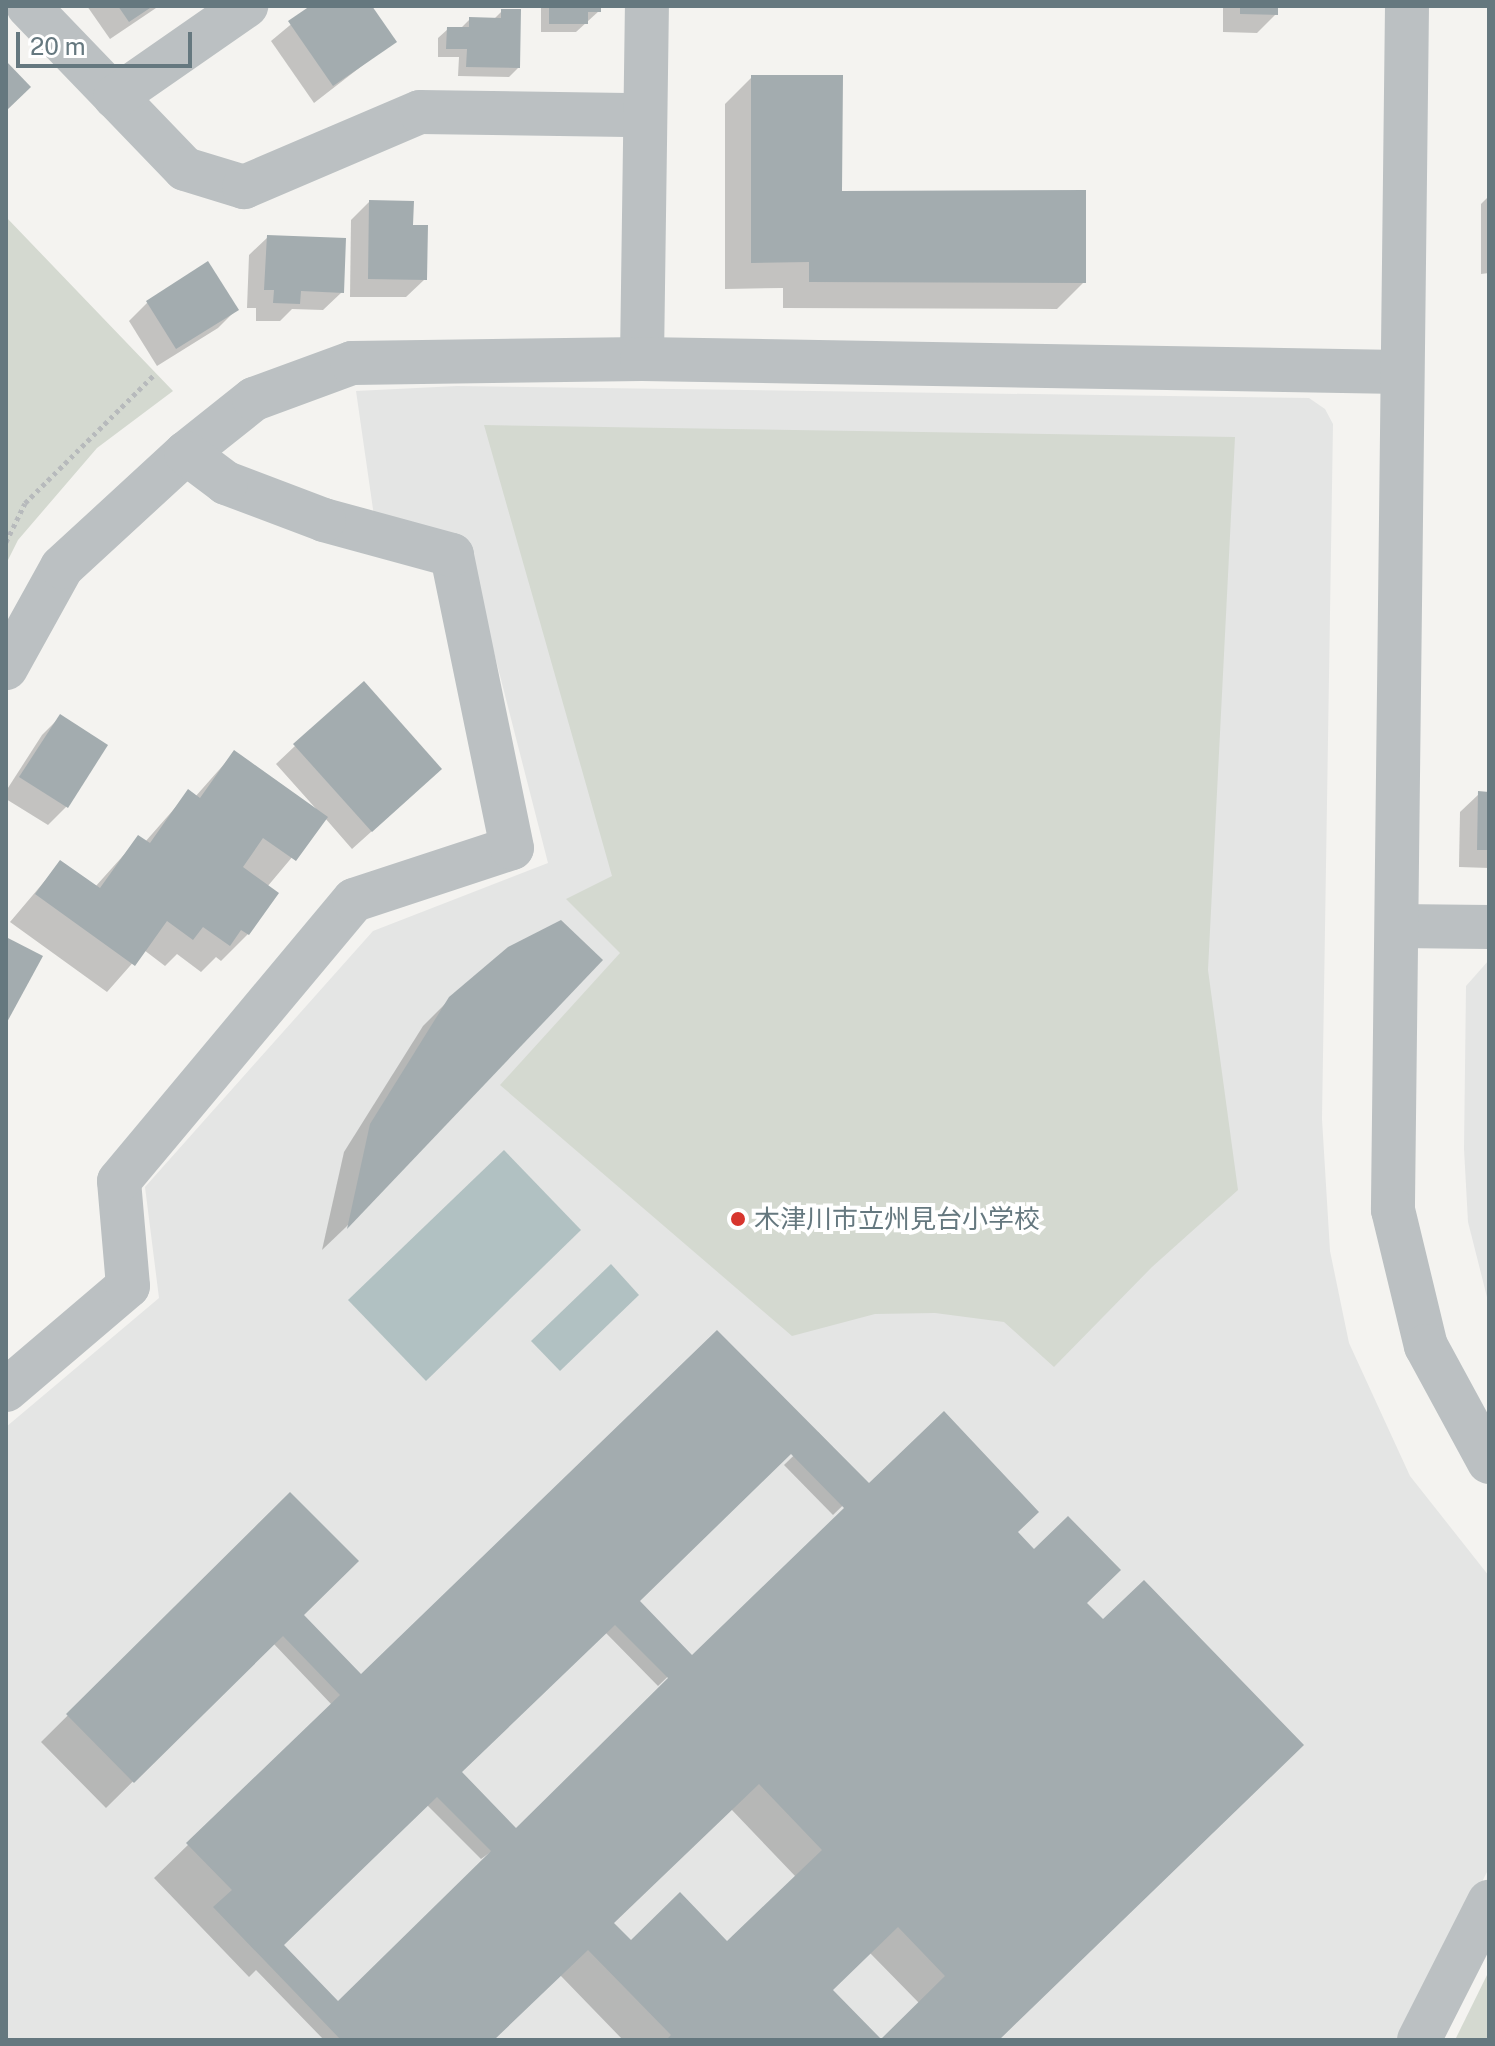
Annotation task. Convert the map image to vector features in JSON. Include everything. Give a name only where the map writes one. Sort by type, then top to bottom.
[{"type":"street","points":[[28,6],[185,169],[244,187],[420,112],[644,115]]},
{"type":"street","points":[[115,97],[246,6]]},
{"type":"street","points":[[642,359],[647,6]]},
{"type":"street","points":[[1407,6],[1400,372],[1393,1210],[1426,1346],[1489,1462]]},
{"type":"street","points":[[6,668],[62,567],[186,453],[254,399],[352,363],[642,359],[1400,372]]},
{"type":"street","points":[[6,1390],[128,1286],[119,1181],[354,900],[512,848],[452,555],[324,520],[226,483],[186,453]]},
{"type":"street","points":[[1397,926],[1489,927]]},
{"type":"street","points":[[1419,2040],[1489,1902]]},
{"type":"path","points":[[6,542],[25,503],[155,374]]},
{"type":"shaded area","points":[[6,217],[173,391],[97,448],[18,540],[6,564]]},
{"type":"shaded area","name":"木津川市立州見台小学校","points":[[457,386],[1309,398],[1325,409],[1333,424],[1322,1119],[1330,1251],[1349,1343],[1410,1476],[1489,1576],[1489,1868],[1402,2040],[6,2040],[6,1427],[159,1298],[145,1187],[373,931],[548,863],[466,543],[374,516],[356,391]]},
{"type":"shaded area","points":[[484,425],[1235,437],[1208,970],[1238,1190],[1152,1267],[1054,1367],[1004,1322],[935,1313],[875,1314],[792,1336],[500,1085],[620,953],[566,899],[612,876]]},
{"type":"shaded area","points":[[1489,960],[1489,1305],[1468,1222],[1464,1149],[1466,986]]},
{"type":"shaded area","points":[[504,1150],[581,1230],[426,1381],[348,1300]]},
{"type":"shaded area","points":[[611,1264],[639,1295],[560,1371],[531,1341]]},
{"type":"shaded area","points":[[1489,1971],[1489,2040],[1455,2040]]},
{"type":"building","points":[[118,6],[153,6],[129,22]]},
{"type":"building","points":[[310,6],[372,6],[397,42],[333,86],[288,21]]},
{"type":"building","points":[[549,6],[601,6],[601,12],[588,12],[588,24],[549,24]]},
{"type":"building","points":[[1240,6],[1278,6],[1278,15],[1240,14]]},
{"type":"building","points":[[501,9],[521,9],[520,68],[466,67],[467,49],[446,49],[447,27],[469,27],[469,17],[501,18]]},
{"type":"building","points":[[6,61],[31,87],[6,111]]},
{"type":"building","points":[[751,75],[843,75],[842,191],[1086,190],[1086,283],[809,282],[809,262],[751,263]]},
{"type":"building","points":[[369,200],[414,201],[413,225],[428,225],[427,280],[368,279]]},
{"type":"building","points":[[267,235],[346,238],[344,293],[301,291],[300,304],[273,303],[274,290],[264,290]]},
{"type":"building","points":[[208,261],[239,310],[176,349],[146,301]]},
{"type":"building","points":[[364,681],[442,769],[372,832],[293,744]]},
{"type":"building","points":[[60,714],[108,745],[68,808],[19,777]]},
{"type":"building","points":[[234,750],[328,817],[296,861],[263,838],[243,867],[279,893],[249,935],[241,930],[230,946],[203,927],[193,940],[167,921],[135,966],[35,894],[60,860],[100,888],[138,835],[150,843],[188,789],[200,798]]},
{"type":"building","points":[[1478,791],[1489,792],[1489,850],[1477,850]]},
{"type":"building","points":[[561,920],[603,960],[347,1229],[370,1124],[449,997],[508,947]]},
{"type":"building","points":[[6,937],[43,956],[6,1024]]},
{"type":"building","points":[[717,1330],[869,1483],[944,1411],[1039,1512],[1018,1532],[1034,1549],[1068,1516],[1121,1570],[1087,1603],[1103,1619],[1144,1580],[1304,1745],[999,2040],[666,2040],[671,2035],[588,1950],[494,2040],[341,2040],[213,1907],[232,1890],[186,1843],[340,1695],[283,1636],[134,1783],[66,1714],[290,1492],[359,1561],[304,1615],[361,1674]],"holes":[[[791,1454],[844,1508],[692,1655],[640,1601]],[[615,1625],[668,1678],[516,1828],[462,1772]],[[759,1784],[822,1850],[727,1941],[680,1892],[631,1940],[614,1923]],[[437,1797],[491,1851],[338,2001],[284,1945]],[[898,1927],[945,1976],[881,2039],[833,1990]]]},
{"type":"place","name":"木津川市立州見台小学校","points":[[738,1219]]}]
